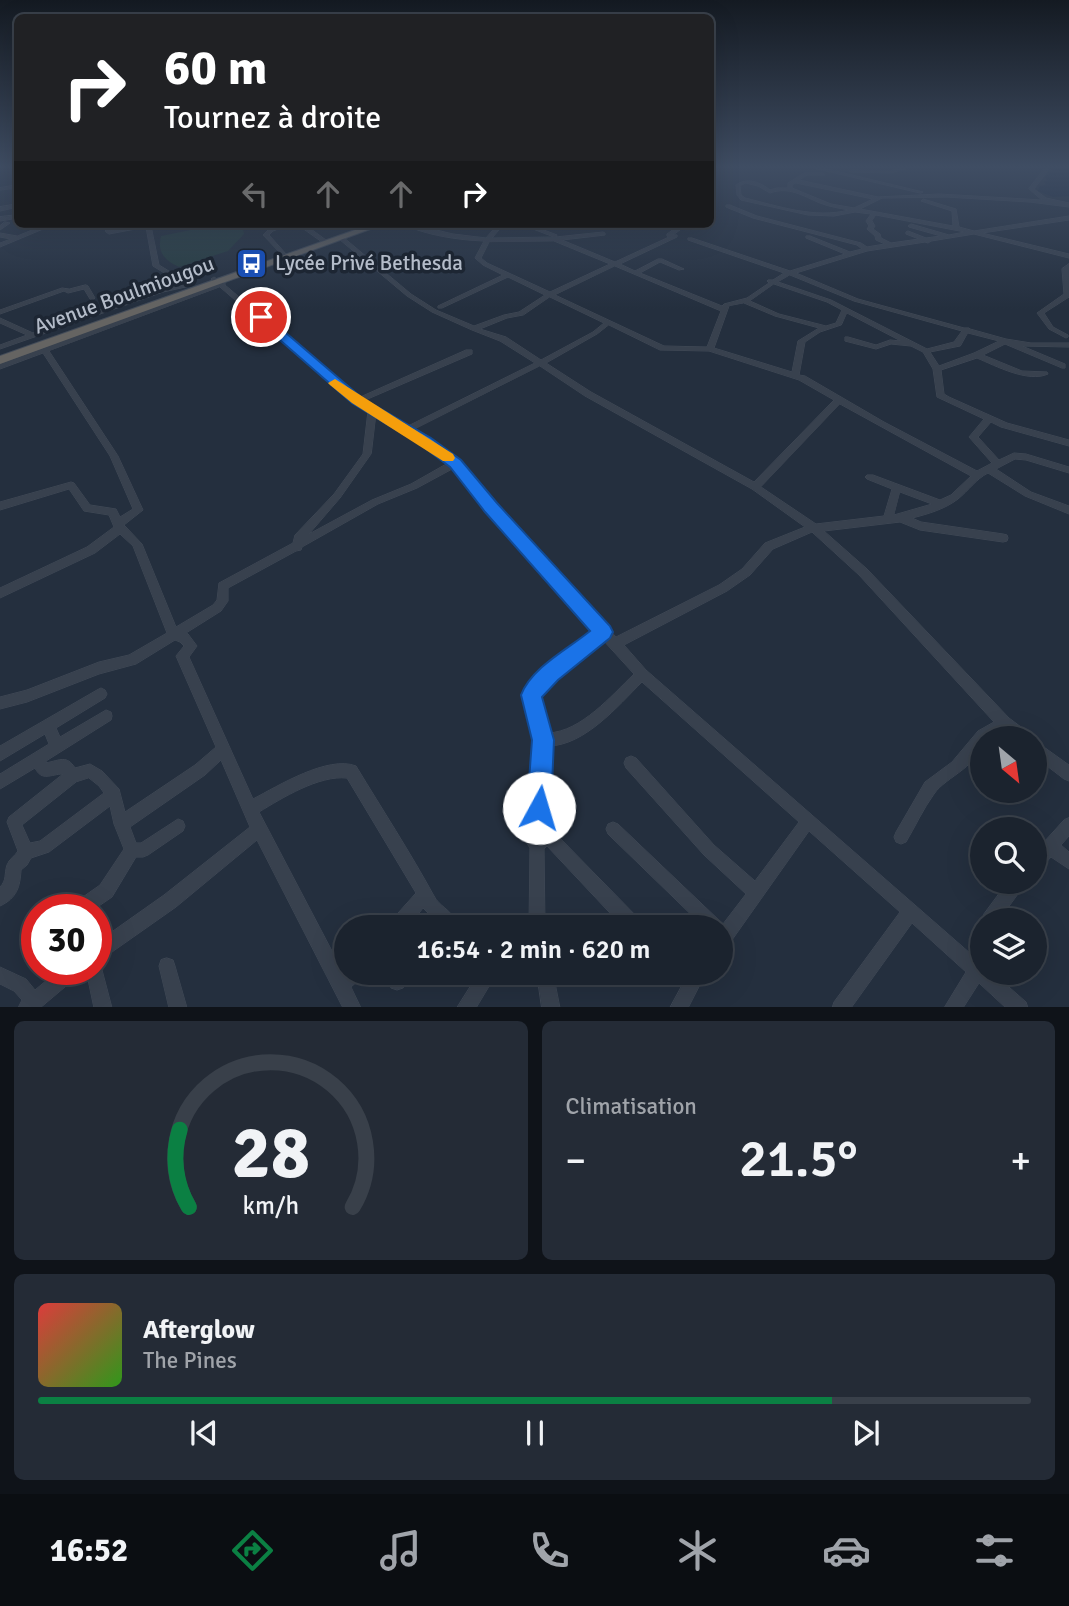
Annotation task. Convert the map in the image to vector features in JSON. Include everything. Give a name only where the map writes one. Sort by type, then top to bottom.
[{"type":"highway","name":"Avenue Boulmiougou","points":[[0,354],[189,286],[218,282],[283,254],[358,228]]},
{"type":"highway","name":"Avenue Boulmiougou","points":[[0,360],[369,228]]},
{"type":"street","points":[[750,215],[859,244],[866,249]]},
{"type":"street","points":[[803,229],[812,215]]},
{"type":"street","points":[[874,215],[869,221],[872,226],[870,229],[878,235],[878,239],[892,246]]},
{"type":"street","points":[[882,215],[951,237]]},
{"type":"street","points":[[955,215],[956,229]]},
{"type":"street","points":[[710,349],[726,305],[757,295],[770,281],[790,273],[866,249],[1069,218]]},
{"type":"street","points":[[911,223],[956,229],[1069,256]]},
{"type":"street","points":[[911,223],[908,234],[929,241]]},
{"type":"street","points":[[0,245],[17,235],[39,228]]},
{"type":"street","points":[[109,228],[109,232],[131,228]]},
{"type":"street","points":[[149,228],[156,266],[189,286]]},
{"type":"street","points":[[277,228],[266,235],[283,254]]},
{"type":"street","points":[[306,228],[323,240]]},
{"type":"street","points":[[419,228],[453,238],[486,240],[589,236],[603,233]]},
{"type":"street","points":[[498,228],[486,240],[478,258],[508,275],[663,348],[710,349],[795,375],[977,475]]},
{"type":"street","points":[[534,228],[558,237]]},
{"type":"street","points":[[589,236],[598,228]]},
{"type":"street","points":[[474,329],[506,316],[521,314],[549,295],[639,252],[680,228]]},
{"type":"street","points":[[0,235],[17,235]]},
{"type":"street","points":[[550,237],[725,310]]},
{"type":"street","points":[[808,237],[850,254]]},
{"type":"street","points":[[341,238],[409,295],[434,311],[503,339],[649,429],[755,487],[814,528],[863,572],[1008,726]]},
{"type":"street","points":[[690,239],[790,273],[856,300],[1005,341],[1062,366]]},
{"type":"street","points":[[639,252],[681,269]]},
{"type":"street","points":[[635,273],[660,260]]},
{"type":"street","points":[[1067,340],[1050,327],[1040,313],[1067,295],[1065,269],[1069,266]]},
{"type":"street","points":[[440,307],[508,275]]},
{"type":"street","points":[[770,281],[803,290],[878,324],[926,351],[937,369],[937,382],[943,397],[989,419],[1069,443]]},
{"type":"street","points":[[0,367],[218,282],[357,401],[426,442],[455,463],[491,508],[642,674],[970,966]]},
{"type":"street","points":[[0,347],[162,290],[189,286]]},
{"type":"street","points":[[0,312],[64,289],[69,291],[86,287],[93,298]]},
{"type":"street","points":[[745,301],[778,314],[828,328],[846,341],[876,347],[890,342],[914,345]]},
{"type":"street","points":[[1055,302],[1069,306]]},
{"type":"street","points":[[795,375],[802,341],[839,324],[845,311]]},
{"type":"street","points":[[0,320],[32,335]]},
{"type":"street","points":[[404,431],[595,333],[608,323]]},
{"type":"street","points":[[926,351],[957,344],[967,329]]},
{"type":"street","points":[[937,369],[977,355],[1005,341],[1031,345],[1067,340]]},
{"type":"street","points":[[0,593],[91,550],[138,510],[114,456],[45,351]]},
{"type":"street","points":[[357,401],[469,352]]},
{"type":"street","points":[[977,355],[1021,373],[1044,374]]},
{"type":"street","points":[[755,487],[839,400]]},
{"type":"street","points":[[297,547],[299,538],[337,496],[366,454],[372,410]]},
{"type":"street","points":[[989,419],[974,437],[993,466],[1028,494],[1046,498],[1069,510]]},
{"type":"street","points":[[615,644],[723,588],[746,572],[769,546],[814,528],[901,518],[941,504],[954,497],[977,475],[1014,456],[1069,470]]},
{"type":"street","points":[[0,703],[27,696],[99,668],[132,660],[217,608],[222,601],[223,586],[375,502],[414,486],[455,463]]},
{"type":"street","points":[[870,477],[941,504]]},
{"type":"street","points":[[0,506],[68,484],[76,489],[87,508],[113,513],[119,525],[137,544],[173,634],[184,638],[191,646],[181,656],[259,829],[309,928],[334,960]]},
{"type":"street","points":[[888,519],[897,487]]},
{"type":"street","points":[[901,518],[920,526],[1003,538]]},
{"type":"street","points":[[536,915],[542,840],[539,808],[543,740],[531,695],[604,632]]},
{"type":"street","points":[[543,740],[552,741],[580,730],[642,674]]},
{"type":"street","points":[[0,754],[101,694]]},
{"type":"street","points":[[0,782],[106,716]]},
{"type":"street","points":[[901,837],[930,787],[957,767],[983,736],[1004,723]]},
{"type":"street","points":[[48,725],[57,746]]},
{"type":"street","points":[[121,824],[191,776],[224,748]]},
{"type":"street","points":[[1047,757],[1069,774]]},
{"type":"street","points":[[37,759],[43,770],[66,766],[72,776]]},
{"type":"street","points":[[631,763],[709,850],[755,893]]},
{"type":"street","points":[[250,809],[275,795],[336,769],[351,771],[430,905],[442,915]]},
{"type":"street","points":[[0,898],[12,886],[14,866],[23,859],[26,852],[14,822],[72,776],[90,771],[102,778],[114,794],[121,824],[132,850]]},
{"type":"street","points":[[26,852],[44,847],[114,794]]},
{"type":"street","points":[[511,808],[622,915]]},
{"type":"street","points":[[733,920],[808,821]]},
{"type":"street","points":[[1047,851],[1069,825]]},
{"type":"street","points":[[132,850],[143,850],[178,826]]},
{"type":"street","points":[[112,942],[170,901],[259,829]]},
{"type":"street","points":[[613,829],[701,915]]},
{"type":"street","points":[[1051,847],[1069,861]]},
{"type":"street","points":[[102,894],[132,850]]},
{"type":"street","points":[[407,915],[425,894]]},
{"type":"street","points":[[840,1007],[910,912]]},
{"type":"street","points":[[167,966],[178,1007]]},
{"type":"street","points":[[0,975],[20,985],[30,1004],[52,985]]},
{"type":"street","points":[[952,1007],[970,978]]},
{"type":"street","points":[[98,985],[103,1007]]},
{"type":"street","points":[[349,985],[354,1007]]},
{"type":"street","points":[[465,1007],[481,985]]},
{"type":"street","points":[[547,985],[551,1007]]},
{"type":"street","points":[[678,1007],[689,985]]},
{"type":"street","points":[[993,985],[1020,1007]]},
{"type":"green space","points":[[200,228],[243,228],[244,234],[228,251],[179,267],[169,261],[161,251],[161,236]]},
{"type":"slow traffic","points":[[335,383],[357,401],[448,458]]},
{"type":"place","name":"Lycée Privé Bethesda","points":[[252,263]]},
{"type":"route","points":[[261,317],[357,401],[426,442],[455,463],[491,508],[604,632],[551,674],[531,695],[543,740],[543,776],[539,808]]}]
